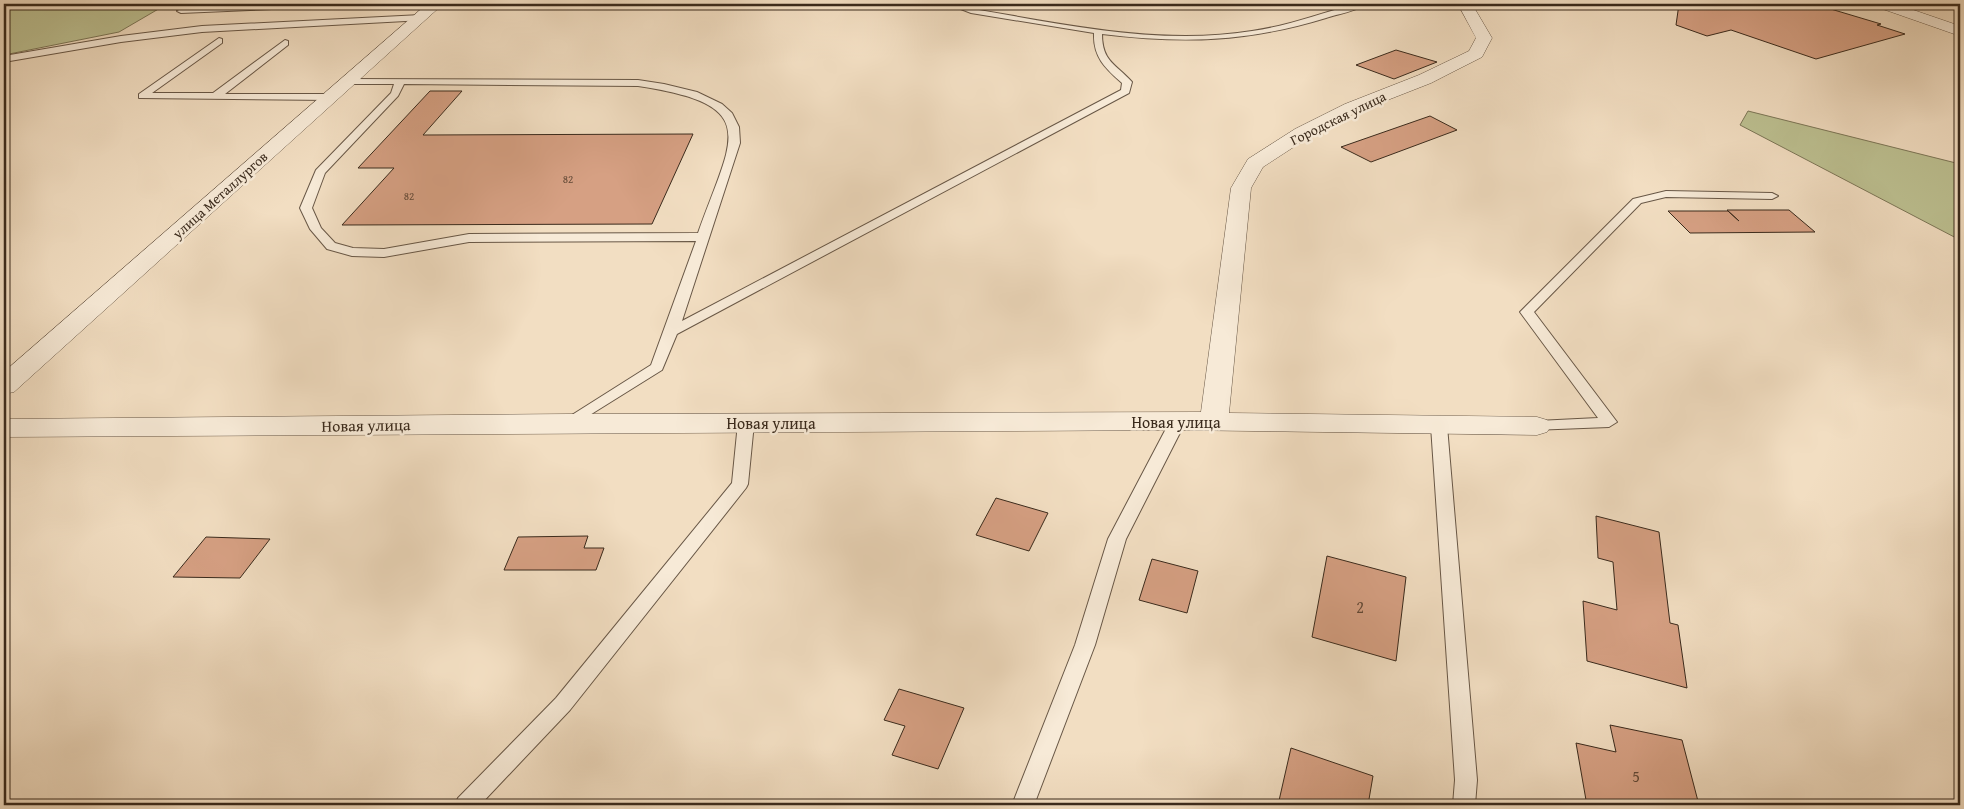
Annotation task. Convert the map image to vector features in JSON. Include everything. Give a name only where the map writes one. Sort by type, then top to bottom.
[{"type":"street","name":"улица Металлургов","points":[[4,386],[436,4]]},
{"type":"street","name":"Городская улица","points":[[1214,422],[1241,188],[1255,163],[1302,133],[1351,108],[1424,79],[1476,54],[1484,38],[1465,4]]},
{"type":"street","points":[[1882,4],[1960,31]]},
{"type":"street","name":"Новая улица","points":[[4,428],[569,423],[1178,421],[1538,426]]},
{"type":"lane","points":[[181,11],[342,4]]},
{"type":"lane","points":[[952,4],[971,11],[1098,31],[1195,37],[1236,36],[1274,28],[1362,4]]},
{"type":"lane","points":[[4,59],[166,33],[284,23],[420,18]]},
{"type":"lane","points":[[671,332],[1126,91],[1127,82],[1104,61],[1097,48],[1098,31]]},
{"type":"lane","points":[[219,41],[142,96],[331,96]]},
{"type":"lane","points":[[214,97],[285,43]]},
{"type":"lane","points":[[348,81],[638,84],[675,88],[706,97],[724,110],[734,127],[735,143],[671,332],[657,367],[569,423]]},
{"type":"lane","points":[[400,82],[394,94],[320,172],[306,208],[316,229],[331,246],[352,252],[384,252],[470,238],[702,237]]},
{"type":"lane","points":[[1538,426],[1609,422],[1527,312],[1637,202],[1666,194],[1772,196]]},
{"type":"lane","points":[[1023,805],[1085,645],[1117,539],[1178,421]]},
{"type":"lane","points":[[466,805],[563,704],[740,484],[746,423]]},
{"type":"lane","points":[[1439,426],[1466,780],[1464,805]]},
{"type":"green space","points":[[4,4],[167,4],[119,32],[4,55]]},
{"type":"green space","points":[[1748,111],[1960,164],[1960,240],[1740,125]]},
{"type":"building","points":[[1679,4],[1814,4],[1881,24],[1877,25],[1905,34],[1816,59],[1731,30],[1707,36],[1676,25]]},
{"type":"building","points":[[1396,50],[1437,62],[1394,79],[1356,65]]},
{"type":"building","points":[[430,91],[462,91],[423,135],[693,134],[652,224],[342,225],[394,168],[358,168]]},
{"type":"building","points":[[1430,116],[1457,130],[1371,162],[1341,147]]},
{"type":"building","points":[[1727,210],[1789,210],[1815,232],[1690,233],[1668,211],[1728,211],[1739,221]]},
{"type":"building","points":[[996,498],[1048,513],[1029,551],[976,535]]},
{"type":"building","points":[[1596,516],[1659,532],[1670,623],[1678,625],[1687,688],[1587,661],[1583,601],[1617,610],[1613,562],[1598,558]]},
{"type":"building","points":[[588,536],[584,548],[604,548],[596,570],[504,570],[518,537]]},
{"type":"building","points":[[206,537],[270,539],[240,578],[173,577]]},
{"type":"building","points":[[1327,556],[1406,577],[1396,661],[1312,637]]},
{"type":"building","points":[[1152,559],[1198,571],[1187,613],[1139,600]]},
{"type":"building","points":[[899,689],[964,708],[938,769],[892,755],[905,726],[884,720]]},
{"type":"building","points":[[1610,725],[1682,740],[1699,805],[1610,805],[1586,800],[1576,743],[1616,752]]},
{"type":"building","points":[[1291,748],[1373,776],[1368,805],[1278,805]]}]
